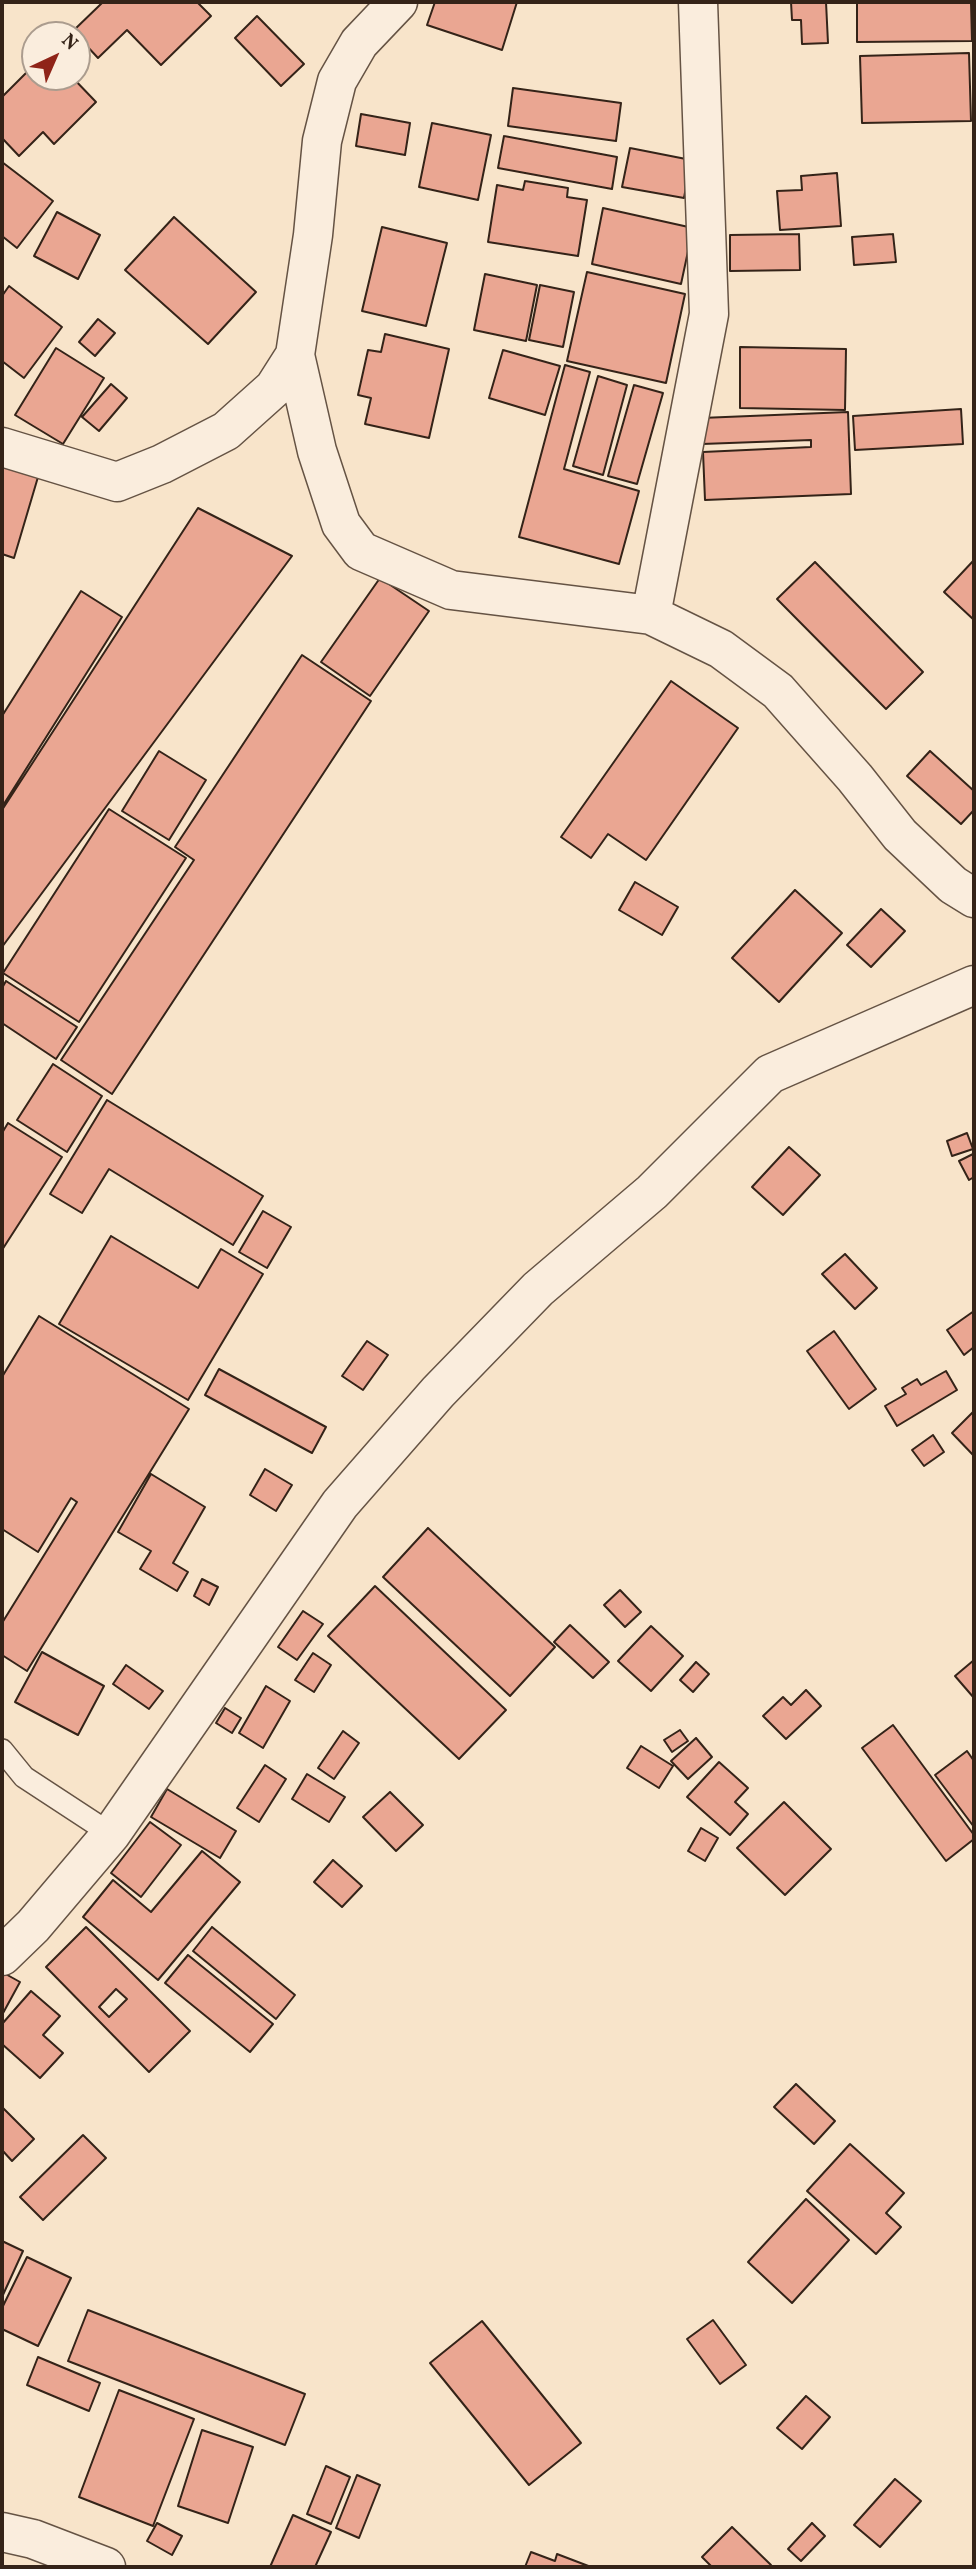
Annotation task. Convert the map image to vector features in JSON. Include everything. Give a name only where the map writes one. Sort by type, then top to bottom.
[{"type":"street","points":[[398,2],[359,43],[337,81],[321,141],[313,235],[296,355],[325,476],[341,524],[361,551],[452,590],[651,615],[721,649],[778,691],[855,778],[900,835],[953,885],[974,898]]},
{"type":"street","points":[[651,615],[709,314],[698,2]]},
{"type":"street","points":[[2,447],[117,482],[162,464],[226,431],[274,388],[296,355]]},
{"type":"street","points":[[2,1956],[33,1926],[111,1834],[340,1504],[438,1392],[538,1289],[652,1192],[770,1074],[974,985]]},
{"type":"street","points":[[2,2532],[33,2539],[107,2567]]},
{"type":"lane","points":[[2,1750],[24,1777],[111,1834]]},
{"type":"building","points":[[103,2],[197,2],[211,16],[161,65],[127,30],[98,58],[91,50],[91,21],[83,21]]},
{"type":"building","points":[[435,2],[517,2],[502,50],[427,25]]},
{"type":"building","points":[[791,2],[826,2],[828,43],[802,44],[801,20],[792,20]]},
{"type":"building","points":[[857,2],[971,2],[972,41],[857,42]]},
{"type":"building","points":[[257,16],[304,64],[281,86],[235,38]]},
{"type":"building","points":[[969,53],[971,121],[862,123],[860,56]]},
{"type":"building","points":[[21,78],[21,91],[85,91],[96,102],[54,144],[43,132],[19,156],[2,138],[2,97]]},
{"type":"building","points":[[513,88],[621,103],[616,141],[508,126]]},
{"type":"building","points":[[361,114],[410,123],[405,155],[356,146]]},
{"type":"building","points":[[432,123],[491,135],[478,200],[419,187]]},
{"type":"building","points":[[504,136],[617,157],[612,189],[498,168]]},
{"type":"building","points":[[630,148],[691,160],[684,198],[622,187]]},
{"type":"building","points":[[2,162],[53,201],[17,248],[2,236]]},
{"type":"building","points":[[837,173],[841,226],[780,230],[777,191],[802,190],[801,176]]},
{"type":"building","points":[[525,181],[568,188],[567,197],[587,200],[578,256],[488,242],[497,185],[523,190]]},
{"type":"building","points":[[603,208],[693,228],[681,284],[592,264]]},
{"type":"building","points":[[57,212],[100,235],[78,279],[34,256]]},
{"type":"building","points":[[174,217],[256,292],[208,344],[125,270]]},
{"type":"building","points":[[382,227],[447,243],[426,326],[362,311]]},
{"type":"building","points":[[799,234],[800,270],[730,271],[730,235]]},
{"type":"building","points":[[893,234],[896,262],[854,265],[852,237]]},
{"type":"building","points":[[587,272],[685,294],[666,383],[567,361]]},
{"type":"building","points":[[485,274],[537,285],[526,341],[474,330]]},
{"type":"building","points":[[540,285],[574,292],[563,347],[529,340]]},
{"type":"building","points":[[9,286],[62,327],[24,378],[2,361],[2,296]]},
{"type":"building","points":[[98,319],[115,333],[95,356],[79,342]]},
{"type":"building","points":[[385,334],[449,349],[429,438],[365,424],[371,398],[358,395],[368,350],[381,352]]},
{"type":"building","points":[[740,347],[846,349],[845,410],[740,408]]},
{"type":"building","points":[[56,348],[104,378],[63,444],[15,415]]},
{"type":"building","points":[[503,350],[560,366],[545,415],[489,398]]},
{"type":"building","points":[[565,365],[590,372],[564,469],[639,491],[619,564],[519,537]]},
{"type":"building","points":[[598,376],[627,385],[603,475],[573,466]]},
{"type":"building","points":[[111,384],[127,398],[99,431],[82,417]]},
{"type":"building","points":[[634,385],[663,393],[637,484],[608,476]]},
{"type":"building","points":[[961,409],[963,444],[855,450],[853,416]]},
{"type":"building","points":[[848,412],[851,494],[705,500],[703,452],[811,447],[811,440],[702,444],[701,418]]},
{"type":"building","points":[[2,466],[38,477],[14,558],[2,554]]},
{"type":"building","points":[[198,508],[292,556],[2,947],[2,810]]},
{"type":"building","points":[[974,560],[974,620],[944,592]]},
{"type":"building","points":[[815,562],[923,672],[886,709],[777,599]]},
{"type":"building","points":[[380,578],[429,611],[370,696],[321,662]]},
{"type":"building","points":[[81,591],[122,617],[2,807],[2,716]]},
{"type":"building","points":[[302,655],[371,701],[112,1094],[61,1060],[194,860],[175,847]]},
{"type":"building","points":[[671,681],[738,728],[646,860],[608,834],[591,858],[561,837]]},
{"type":"building","points":[[159,751],[206,780],[169,840],[122,811]]},
{"type":"building","points":[[930,751],[974,791],[974,810],[961,824],[907,776]]},
{"type":"building","points":[[109,809],[186,858],[79,1022],[3,973]]},
{"type":"building","points":[[635,882],[678,907],[662,935],[619,910]]},
{"type":"building","points":[[795,890],[842,933],[779,1002],[732,958]]},
{"type":"building","points":[[881,909],[905,931],[871,967],[847,945]]},
{"type":"building","points":[[6,981],[77,1027],[56,1059],[2,1023],[2,988]]},
{"type":"building","points":[[53,1064],[102,1096],[67,1152],[17,1120]]},
{"type":"building","points":[[107,1100],[263,1196],[233,1245],[109,1169],[82,1213],[50,1194]]},
{"type":"building","points":[[8,1123],[62,1157],[2,1250],[2,1133]]},
{"type":"building","points":[[967,1133],[973,1149],[952,1156],[947,1141]]},
{"type":"building","points":[[789,1147],[820,1175],[783,1215],[752,1187]]},
{"type":"building","points":[[973,1154],[974,1177],[969,1180],[959,1161]]},
{"type":"building","points":[[263,1211],[291,1227],[267,1268],[239,1252]]},
{"type":"building","points":[[111,1236],[198,1288],[221,1249],[263,1274],[188,1400],[59,1324]]},
{"type":"building","points":[[845,1254],[877,1288],[855,1309],[822,1274]]},
{"type":"building","points":[[974,1311],[974,1347],[964,1355],[947,1330]]},
{"type":"building","points":[[39,1316],[189,1409],[27,1671],[2,1655],[2,1623],[77,1502],[71,1498],[38,1552],[2,1529],[2,1377]]},
{"type":"building","points":[[834,1331],[876,1389],[849,1409],[807,1351]]},
{"type":"building","points":[[367,1341],[388,1355],[363,1390],[342,1376]]},
{"type":"building","points":[[219,1369],[326,1427],[312,1453],[205,1395]]},
{"type":"building","points":[[946,1371],[957,1390],[897,1426],[885,1406],[906,1394],[902,1388],[917,1379],[921,1385]]},
{"type":"building","points":[[974,1411],[974,1456],[952,1433]]},
{"type":"building","points":[[933,1435],[944,1452],[924,1466],[912,1450]]},
{"type":"building","points":[[265,1469],[292,1485],[276,1511],[250,1495]]},
{"type":"building","points":[[151,1474],[205,1507],[173,1563],[188,1572],[177,1591],[140,1569],[151,1551],[118,1532]]},
{"type":"building","points":[[428,1528],[555,1647],[510,1696],[383,1577]]},
{"type":"building","points":[[202,1579],[218,1587],[209,1605],[194,1596]]},
{"type":"building","points":[[375,1586],[506,1710],[459,1759],[328,1636]]},
{"type":"building","points":[[620,1590],[641,1612],[625,1627],[604,1605]]},
{"type":"building","points":[[303,1611],[323,1624],[297,1660],[278,1647]]},
{"type":"building","points":[[570,1625],[609,1662],[593,1678],[554,1642]]},
{"type":"building","points":[[651,1626],[683,1656],[651,1691],[618,1661]]},
{"type":"building","points":[[42,1652],[104,1686],[78,1735],[15,1702]]},
{"type":"building","points":[[313,1653],[331,1665],[314,1692],[295,1680]]},
{"type":"building","points":[[974,1660],[974,1698],[955,1676]]},
{"type":"building","points":[[696,1662],[709,1674],[693,1692],[680,1680]]},
{"type":"building","points":[[126,1665],[163,1691],[149,1709],[113,1684]]},
{"type":"building","points":[[266,1686],[290,1701],[263,1748],[239,1733]]},
{"type":"building","points":[[806,1690],[821,1706],[786,1739],[763,1716],[783,1697],[791,1705]]},
{"type":"building","points":[[225,1708],[241,1718],[232,1733],[216,1723]]},
{"type":"building","points":[[893,1725],[974,1835],[974,1839],[946,1861],[862,1748]]},
{"type":"building","points":[[680,1730],[688,1741],[672,1752],[664,1740]]},
{"type":"building","points":[[343,1731],[359,1743],[334,1779],[318,1768]]},
{"type":"building","points":[[696,1738],[712,1757],[688,1779],[671,1761]]},
{"type":"building","points":[[641,1746],[673,1766],[659,1788],[627,1768]]},
{"type":"building","points":[[967,1751],[974,1761],[974,1827],[935,1775]]},
{"type":"building","points":[[719,1762],[748,1788],[735,1802],[748,1814],[730,1835],[687,1797]]},
{"type":"building","points":[[265,1765],[286,1779],[259,1822],[237,1808]]},
{"type":"building","points":[[307,1774],[345,1797],[329,1822],[292,1799]]},
{"type":"building","points":[[167,1789],[236,1831],[220,1858],[151,1817]]},
{"type":"building","points":[[390,1792],[423,1825],[396,1851],[363,1817]]},
{"type":"building","points":[[784,1802],[831,1849],[785,1895],[737,1848]]},
{"type":"building","points":[[150,1822],[181,1845],[141,1897],[111,1873]]},
{"type":"building","points":[[701,1828],[718,1838],[705,1861],[688,1851]]},
{"type":"building","points":[[202,1851],[240,1882],[158,1980],[83,1917],[113,1880],[151,1912]]},
{"type":"building","points":[[333,1860],[362,1886],[342,1907],[314,1882]]},
{"type":"building","points":[[86,1927],[190,2031],[149,2072],[46,1967]],"holes":[[[116,1989],[127,1999],[109,2017],[99,2007]]]},
{"type":"building","points":[[212,1927],[295,1995],[276,2019],[193,1951]]},
{"type":"building","points":[[188,1955],[273,2024],[250,2052],[165,1983]]},
{"type":"building","points":[[2,1972],[20,1982],[2,2015]]},
{"type":"building","points":[[31,1991],[60,2016],[43,2035],[63,2053],[40,2078],[2,2044],[2,2024]]},
{"type":"building","points":[[796,2084],[835,2121],[814,2144],[774,2107]]},
{"type":"building","points":[[2,2107],[34,2139],[12,2161],[2,2150]]},
{"type":"building","points":[[83,2135],[106,2158],[43,2220],[20,2197]]},
{"type":"building","points":[[850,2144],[904,2193],[886,2213],[901,2227],[876,2254],[807,2191]]},
{"type":"building","points":[[806,2199],[849,2240],[792,2303],[748,2262]]},
{"type":"building","points":[[2,2241],[23,2251],[2,2297]]},
{"type":"building","points":[[27,2257],[71,2278],[38,2346],[2,2329],[2,2308]]},
{"type":"building","points":[[88,2310],[305,2394],[285,2445],[68,2361]]},
{"type":"building","points":[[713,2320],[746,2365],[720,2384],[687,2339]]},
{"type":"building","points":[[482,2321],[581,2443],[529,2485],[430,2363]]},
{"type":"building","points":[[38,2357],[100,2383],[89,2411],[27,2385]]},
{"type":"building","points":[[119,2390],[194,2419],[153,2526],[79,2497]]},
{"type":"building","points":[[806,2396],[830,2417],[802,2449],[777,2428]]},
{"type":"building","points":[[202,2430],[253,2447],[228,2523],[178,2506]]},
{"type":"building","points":[[326,2466],[350,2477],[331,2524],[307,2514]]},
{"type":"building","points":[[357,2475],[380,2485],[359,2538],[336,2528]]},
{"type":"building","points":[[895,2479],[921,2501],[880,2547],[854,2525]]},
{"type":"building","points":[[293,2515],[331,2532],[315,2567],[270,2567]]},
{"type":"building","points":[[157,2523],[182,2536],[172,2555],[147,2541]]},
{"type":"building","points":[[812,2523],[825,2536],[801,2561],[788,2549]]},
{"type":"building","points":[[732,2527],[771,2565],[769,2567],[712,2567],[702,2557]]},
{"type":"building","points":[[531,2552],[555,2561],[557,2554],[591,2567],[525,2567]]}]
